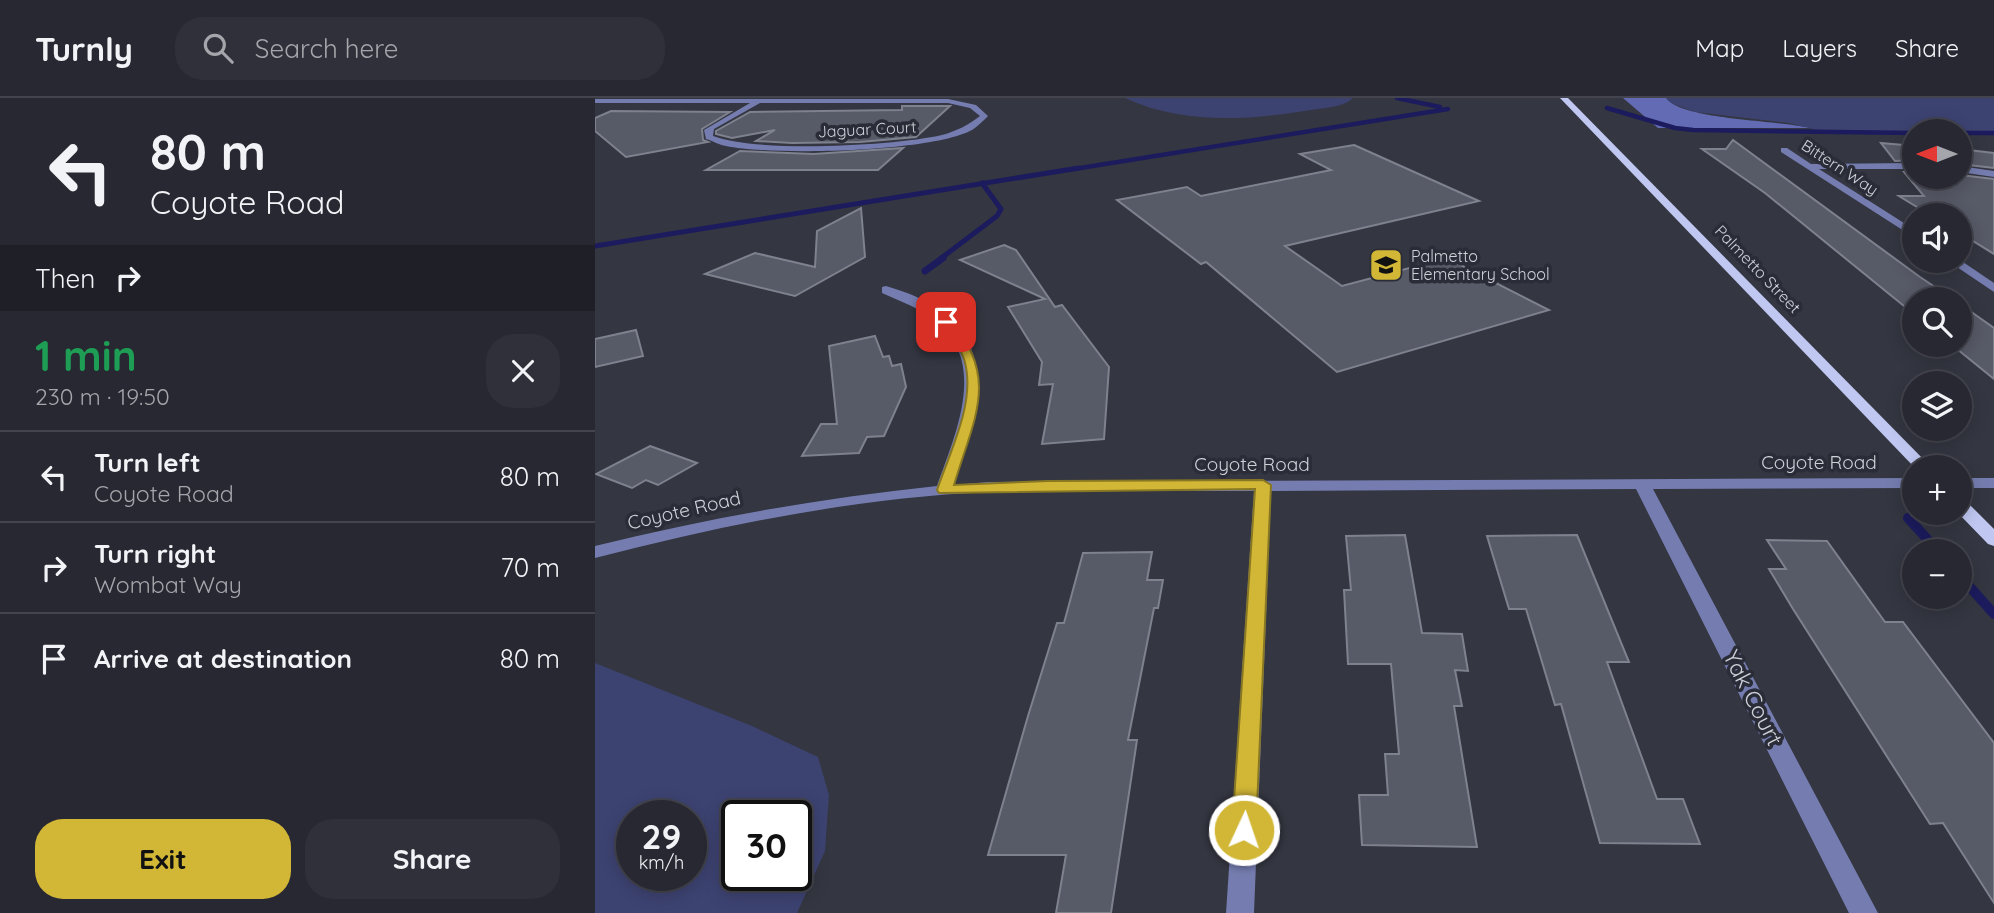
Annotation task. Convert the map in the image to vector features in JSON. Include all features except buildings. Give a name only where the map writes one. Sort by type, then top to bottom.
[{"type":"main road","name":"Palmetto Street","points":[[1564,98],[1911,455]]},
{"type":"main road","points":[[1972,517],[1994,540]]},
{"type":"street","name":"Jaguar Court","points":[[595,101],[759,101],[946,102],[976,108],[984,116],[973,127],[955,134],[886,145],[750,146],[727,144],[709,137],[707,134],[711,127],[759,101]]},
{"type":"street","name":"Bittern Way","points":[[1784,150],[1902,225]]},
{"type":"street","points":[[1812,166],[1902,166]]},
{"type":"street","points":[[1972,171],[1994,174]]},
{"type":"street","points":[[1972,273],[1994,288]]},
{"type":"street","points":[[886,290],[946,322],[960,339],[970,358],[974,379],[972,403],[944,490]]},
{"type":"street","name":"Yak Court","points":[[1641,483],[1864,913]]},
{"type":"street","name":"Coyote Road","points":[[595,552],[728,520],[796,508],[944,490],[1048,486],[1902,483]]},
{"type":"street","points":[[1972,483],[1994,483]]},
{"type":"street","points":[[1240,913],[1263,485]]},
{"type":"shaded area","points":[[1125,98],[1352,99],[1333,107],[1265,116],[1217,118],[1170,113]]},
{"type":"shaded area","points":[[1623,98],[1666,98],[1690,111],[1809,128],[1658,128]]},
{"type":"shaded area","points":[[1666,98],[1994,98],[1994,131],[1972,131],[1972,119],[1902,119],[1902,131],[1820,131],[1789,123],[1695,112],[1670,103]]},
{"type":"shaded area","points":[[595,663],[752,726],[818,757],[829,795],[825,851],[812,880],[812,800],[721,800],[721,891],[807,891],[797,913],[595,913]]},
{"type":"waterway","points":[[1397,98],[1440,107]]},
{"type":"waterway","points":[[1607,108],[1675,128],[1693,130],[1902,133]]},
{"type":"waterway","points":[[1068,170],[1448,109]]},
{"type":"waterway","points":[[1972,133],[1994,133]]},
{"type":"waterway","points":[[982,184],[1079,168]]},
{"type":"waterway","points":[[595,246],[982,184]]},
{"type":"waterway","points":[[940,259],[997,216],[1001,209],[982,184]]},
{"type":"waterway","points":[[925,271],[943,258]]},
{"type":"waterway","points":[[1914,525],[1927,539]]},
{"type":"waterway","points":[[1972,589],[1994,614]]},
{"type":"place","name":"Palmetto Elementary School","points":[[1386,265]]},
{"type":"route","points":[[946,322],[960,339],[970,358],[974,379],[972,403],[944,490],[1048,486],[1263,485],[1244,830]]}]
